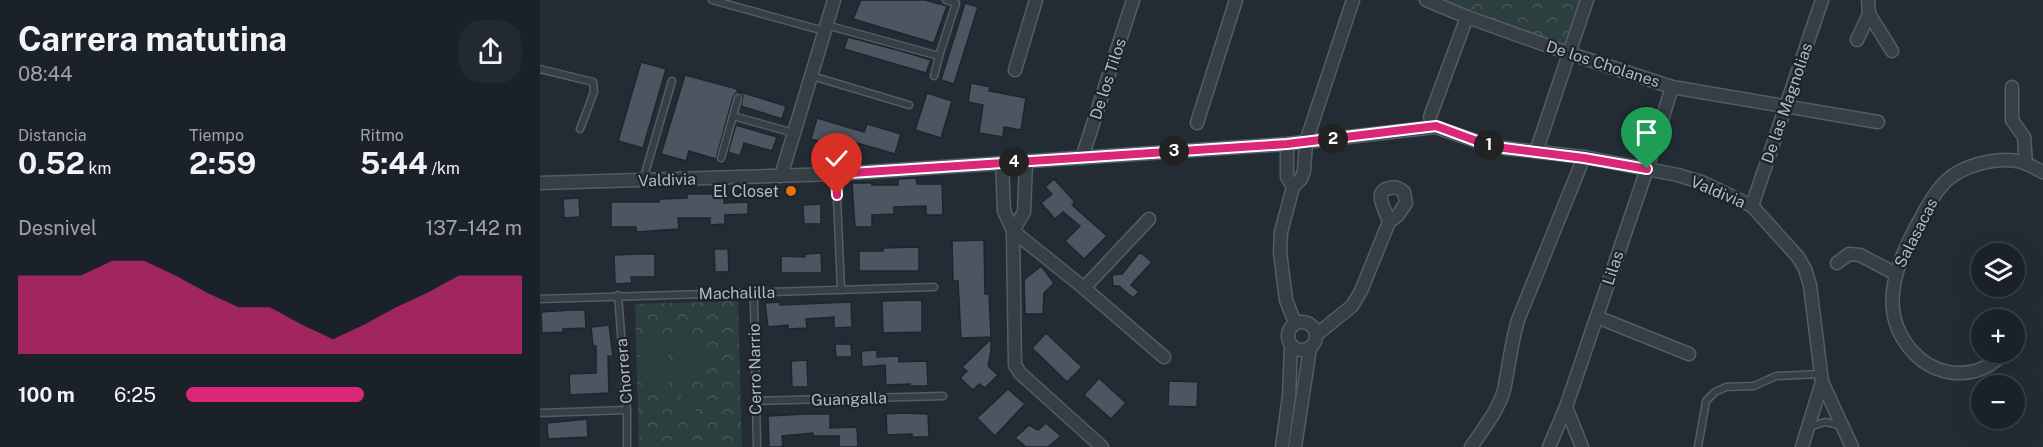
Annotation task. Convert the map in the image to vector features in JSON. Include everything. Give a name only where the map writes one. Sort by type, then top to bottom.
[{"type":"street","points":[[781,176],[834,0]]},
{"type":"street","points":[[1015,70],[1036,0]]},
{"type":"street","name":"De los Tilos","points":[[1082,158],[1133,0]]},
{"type":"street","points":[[1197,123],[1236,0]]},
{"type":"street","points":[[1295,323],[1286,300],[1280,252],[1281,232],[1293,187],[1301,179],[1304,171],[1306,142],[1353,0]]},
{"type":"street","name":"De los Cholanes","points":[[1426,0],[1467,17],[1672,87],[1878,122]]},
{"type":"street","points":[[1536,152],[1587,0]]},
{"type":"street","name":"De las Magnolias","points":[[1752,206],[1822,0]]},
{"type":"street","points":[[1857,40],[1869,14],[1868,0]]},
{"type":"street","points":[[1869,14],[1893,51]]},
{"type":"street","points":[[1430,117],[1467,17]]},
{"type":"street","name":"Lilas","points":[[1549,447],[1566,407],[1647,169],[1672,87]]},
{"type":"street","points":[[2012,87],[2012,120],[2024,137],[2026,164]]},
{"type":"street","name":"Valdivia","points":[[540,183],[836,174],[1026,162],[1287,144],[1436,126],[1482,143],[1678,175],[1704,183],[1752,206]]},
{"type":"street","points":[[1287,144],[1287,177],[1293,187]]},
{"type":"street","points":[[1471,447],[1495,410],[1503,391],[1518,320],[1584,158]]},
{"type":"street","name":"Salasacas","points":[[1995,363],[1974,372],[1954,373],[1937,370],[1920,360],[1902,340],[1893,319],[1892,296],[1896,274],[1906,246],[1924,211],[1946,181],[1966,168],[1997,160],[2026,164],[2043,172]]},
{"type":"street","points":[[1013,231],[1024,212],[1026,162]]},
{"type":"street","points":[[1002,163],[1004,211],[1013,231],[1014,362],[1016,368],[1102,447]]},
{"type":"street","points":[[1003,188],[1025,187]]},
{"type":"street","points":[[1752,206],[1798,257],[1805,269],[1810,285],[1821,378],[1852,447]]},
{"type":"street","points":[[1084,288],[1149,219]]},
{"type":"street","points":[[1295,447],[1310,348],[1316,335],[1352,306],[1361,291],[1389,222]]},
{"type":"street","points":[[1013,231],[1164,357]]},
{"type":"street","points":[[1837,263],[1849,254],[1860,255],[1896,274]]},
{"type":"street","points":[[1597,316],[1689,354]]},
{"type":"street","points":[[1282,447],[1289,396],[1291,346],[1288,333],[1290,327],[1295,323],[1305,322],[1312,327],[1316,335]]},
{"type":"street","points":[[1291,346],[1304,350],[1310,348]]},
{"type":"street","points":[[1802,447],[1821,378]]},
{"type":"street","points":[[1566,407],[1582,447]]},
{"type":"lane","points":[[712,0],[939,56]]},
{"type":"lane","points":[[934,76],[956,3],[946,0]]},
{"type":"lane","points":[[540,69],[593,82],[594,92],[580,129]]},
{"type":"lane","points":[[811,76],[909,105]]},
{"type":"lane","points":[[643,180],[672,81]]},
{"type":"lane","points":[[721,158],[738,98]]},
{"type":"lane","points":[[734,116],[794,133]]},
{"type":"lane","points":[[836,174],[841,290]]},
{"type":"lane","name":"Machalilla","points":[[540,299],[934,287]]},
{"type":"lane","name":"Cerro Narrio","points":[[752,292],[757,447]]},
{"type":"lane","name":"Chorrera","points":[[618,295],[627,410],[627,447]]},
{"type":"lane","points":[[1698,447],[1706,401],[1715,392],[1726,387],[1754,386],[1776,376],[1821,378]]},
{"type":"lane","name":"Guangalla","points":[[756,401],[943,396]]},
{"type":"lane","points":[[540,413],[627,410]]},
{"type":"lane","points":[[1808,427],[1825,422],[1842,426]]},
{"type":"green space","points":[[1438,0],[1579,0],[1564,44],[1469,13]]},
{"type":"green space","points":[[738,301],[742,447],[639,447],[635,304]]},
{"type":"green space","points":[[702,333],[703,381],[677,381],[678,334]]},
{"type":"green space","points":[[667,334],[669,394],[642,395],[640,335]]},
{"type":"green space","points":[[681,390],[696,390],[696,419],[681,420]]},
{"type":"building","points":[[861,0],[925,0],[947,6],[934,43],[853,19]]},
{"type":"building","points":[[965,3],[978,7],[954,84],[941,80]]},
{"type":"building","points":[[848,37],[931,60],[926,73],[844,49]]},
{"type":"building","points":[[641,62],[666,69],[643,148],[618,141]]},
{"type":"building","points":[[685,75],[737,89],[737,91],[786,106],[782,119],[741,106],[743,96],[736,93],[716,159],[689,151],[686,161],[661,154]]},
{"type":"building","points":[[971,83],[990,87],[989,91],[1026,98],[1021,130],[1004,127],[1003,137],[979,133],[983,105],[968,102]]},
{"type":"building","points":[[927,93],[952,101],[941,138],[915,130]]},
{"type":"building","points":[[817,118],[864,132],[867,124],[901,134],[895,154],[850,141],[848,150],[811,139]]},
{"type":"building","points":[[736,125],[777,137],[772,151],[744,143],[740,156],[728,152]]},
{"type":"building","points":[[916,178],[917,184],[942,184],[943,215],[926,215],[926,206],[894,207],[894,214],[872,215],[872,227],[855,227],[852,183],[898,185],[898,179]]},
{"type":"building","points":[[1054,179],[1075,202],[1072,205],[1107,236],[1084,259],[1065,241],[1080,226],[1063,212],[1055,219],[1041,203],[1052,194],[1045,187]]},
{"type":"building","points":[[687,194],[724,194],[724,203],[748,202],[748,214],[725,215],[725,224],[710,225],[710,218],[678,218],[679,229],[636,232],[636,227],[611,227],[611,202],[659,202],[659,199],[687,198]]},
{"type":"building","points":[[579,198],[580,217],[564,218],[563,199]]},
{"type":"building","points":[[821,204],[821,224],[804,224],[803,205]]},
{"type":"building","points":[[984,240],[985,294],[989,294],[991,337],[961,338],[958,281],[953,281],[952,241]]},
{"type":"building","points":[[919,247],[919,271],[859,271],[859,251]]},
{"type":"building","points":[[714,249],[728,249],[729,272],[715,272]]},
{"type":"building","points":[[1140,252],[1152,262],[1131,285],[1139,292],[1133,298],[1119,286],[1113,286],[1112,275],[1122,274]]},
{"type":"building","points":[[821,253],[822,273],[781,273],[781,256],[805,257],[805,254]]},
{"type":"building","points":[[655,254],[655,277],[631,277],[632,283],[615,284],[614,255]]},
{"type":"building","points":[[1041,266],[1054,283],[1044,293],[1043,314],[1025,314],[1024,280]]},
{"type":"building","points":[[922,300],[922,332],[883,333],[882,301]]},
{"type":"building","points":[[780,302],[780,305],[851,302],[852,327],[834,328],[834,317],[806,319],[807,328],[788,329],[788,325],[768,327],[765,303]]},
{"type":"building","points":[[585,310],[586,328],[542,333],[541,312]]},
{"type":"building","points":[[609,325],[613,357],[608,356],[609,393],[570,395],[569,374],[596,373],[596,346],[593,346],[591,327]]},
{"type":"building","points":[[1046,333],[1082,367],[1067,382],[1032,348]]},
{"type":"building","points":[[991,339],[988,366],[998,375],[985,388],[979,384],[973,390],[960,378],[967,371],[962,367]]},
{"type":"building","points":[[835,344],[851,344],[852,357],[836,357]]},
{"type":"building","points":[[877,350],[877,357],[899,356],[899,362],[927,361],[928,386],[886,385],[885,365],[862,367],[861,351]]},
{"type":"building","points":[[807,360],[808,387],[792,387],[791,361]]},
{"type":"building","points":[[1099,378],[1126,403],[1111,419],[1084,395]]},
{"type":"building","points":[[1169,381],[1198,382],[1197,407],[1168,406]]},
{"type":"building","points":[[1008,389],[1025,404],[995,436],[977,418]]},
{"type":"building","points":[[830,414],[830,428],[857,427],[858,447],[839,447],[839,436],[813,436],[813,433],[782,436],[783,447],[769,447],[768,416]]},
{"type":"building","points":[[886,414],[928,414],[929,437],[912,437],[912,434],[887,435]]},
{"type":"building","points":[[587,419],[588,437],[548,439],[547,423]]},
{"type":"building","points":[[1046,423],[1061,436],[1048,447],[1026,447],[1015,438],[1029,425],[1038,430]]},
{"type":"place","name":"El Closet","points":[[791,191]]},
{"type":"route","points":[[837,195],[836,174],[1287,144],[1436,126],[1482,143],[1504,148],[1647,169]]}]
